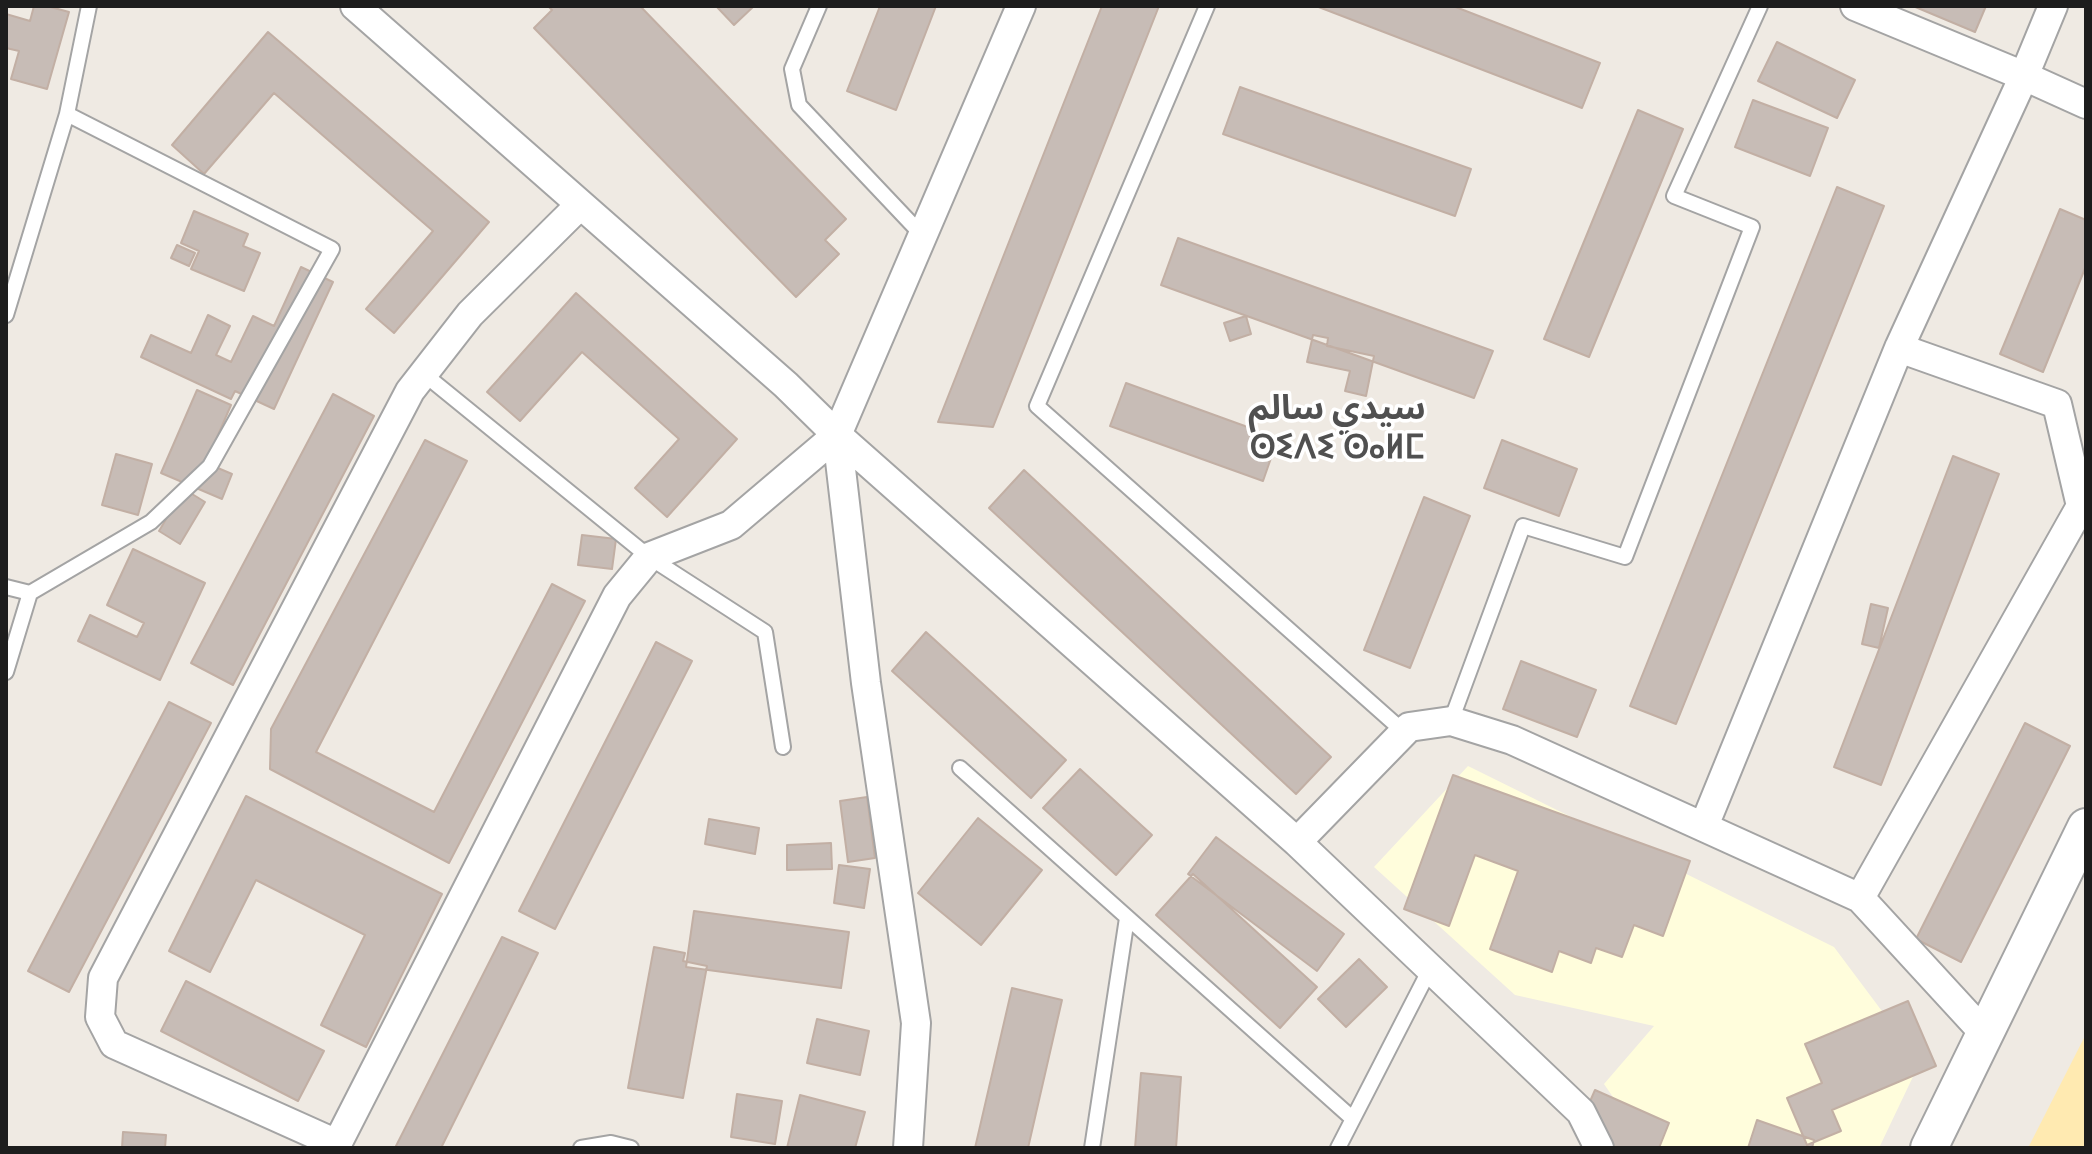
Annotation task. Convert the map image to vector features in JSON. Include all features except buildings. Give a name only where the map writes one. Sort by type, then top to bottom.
[{"type":"street","points":[[580,205],[470,314],[410,391],[103,978],[100,1017],[114,1044],[336,1146],[617,596],[649,557],[731,525],[837,435],[1021,6]]},
{"type":"street","points":[[1855,6],[2086,104]]},
{"type":"street","points":[[1704,826],[1899,348],[2053,6]]},
{"type":"street","points":[[373,12],[580,205],[1297,842],[1581,1112],[1599,1148]]},
{"type":"street","points":[[1860,898],[2081,506],[2057,404],[1899,348]]},
{"type":"street","points":[[837,435],[866,683],[916,1023],[908,1148]]},
{"type":"street","points":[[1297,842],[1409,727],[1451,721],[1512,740],[1860,898],[1985,1034]]},
{"type":"street","points":[[1929,1148],[2086,827]]},
{"type":"lane","points":[[6,315],[67,114],[89,6]]},
{"type":"lane","points":[[819,6],[792,69],[799,105],[923,236]]},
{"type":"lane","points":[[1207,6],[1037,406],[1404,732]]},
{"type":"lane","points":[[1451,721],[1523,526],[1625,557],[1752,227],[1674,196],[1760,6]]},
{"type":"lane","points":[[6,672],[30,593],[151,522],[210,466],[332,249],[67,114]]},
{"type":"lane","points":[[424,374],[649,557],[765,632],[783,747]]},
{"type":"lane","points":[[6,587],[30,593]]},
{"type":"lane","points":[[960,768],[1353,1119]]},
{"type":"lane","points":[[1092,1148],[1127,918]]},
{"type":"lane","points":[[1338,1148],[1430,969]]},
{"type":"lane","points":[[581,1148],[611,1143],[631,1148]]},
{"type":"shaded area","points":[[1468,766],[1834,947],[1920,1062],[1879,1148],[1648,1148],[1604,1084],[1654,1026],[1515,995],[1374,867]]},
{"type":"sand","points":[[2086,1034],[2086,1148],[2028,1148]]},
{"type":"district","name":"سيدي سالم ⵙⵉⴷⵉ ⵙⴰⵍⵎ","points":[[1337,428]]}]
